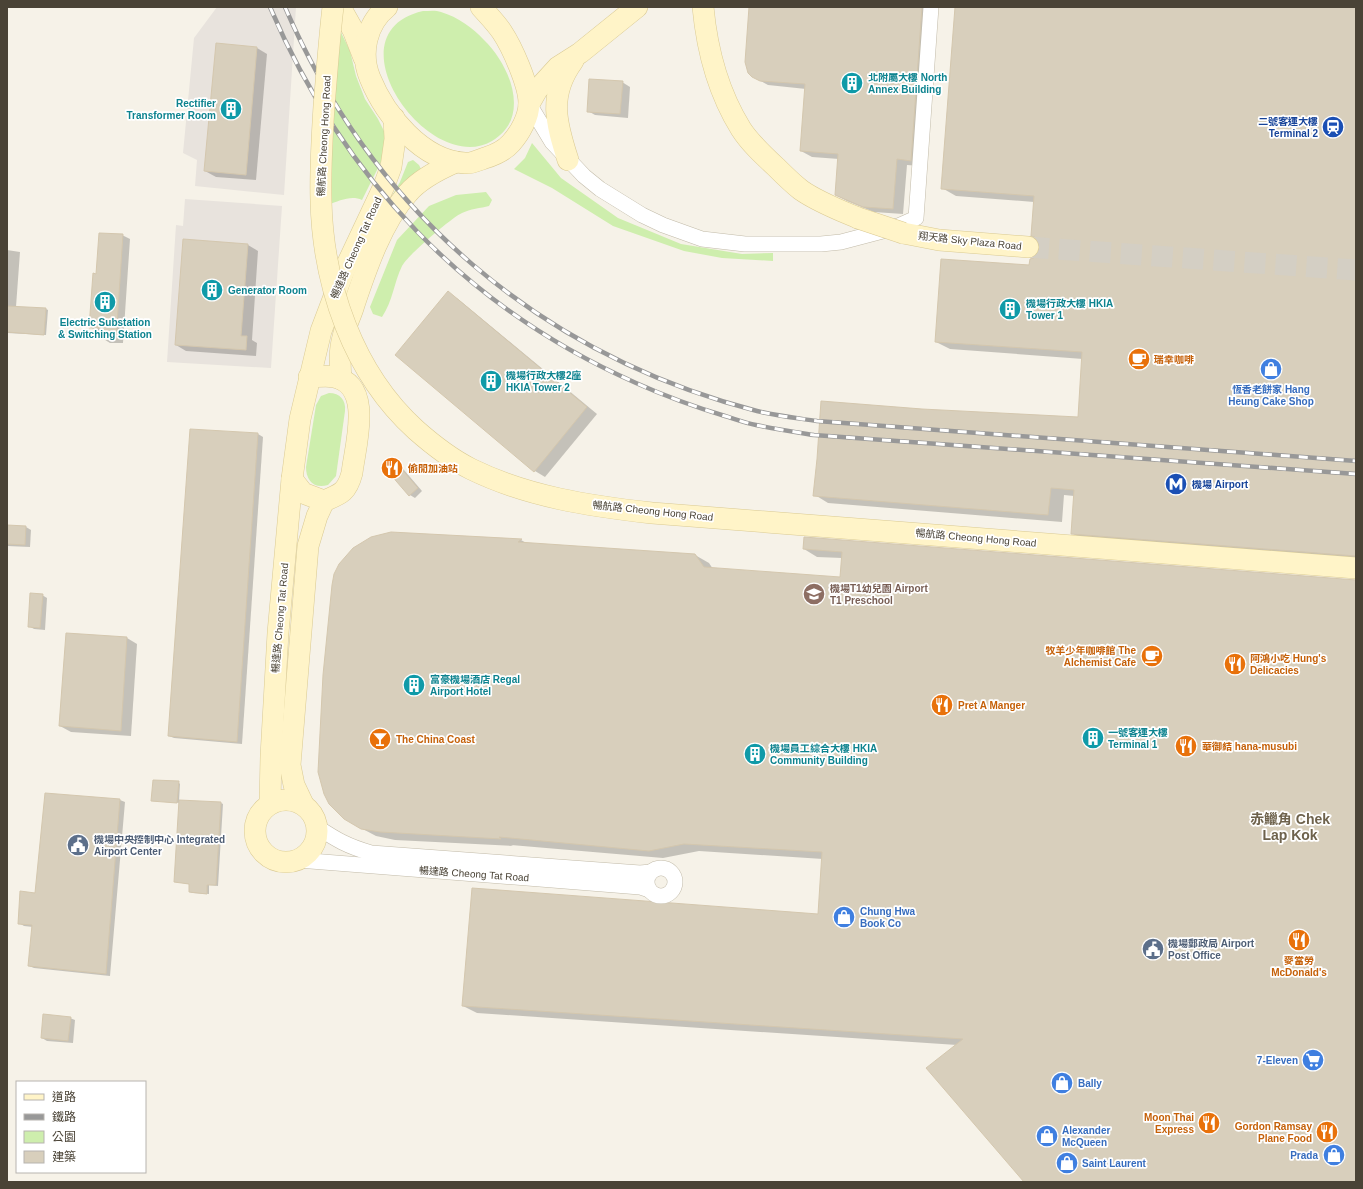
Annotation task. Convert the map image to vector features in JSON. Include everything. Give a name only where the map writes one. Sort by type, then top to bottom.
[{"type":"street","name":"暢航路 Cheong Hong Road","points":[[333,7],[329,38],[321,156],[320,202],[323,236],[329,274],[339,307],[351,338],[378,388],[392,407],[427,440],[445,454],[470,469],[500,482],[530,492],[565,500],[652,513],[1356,568]]},
{"type":"street","points":[[340,7],[353,30],[374,89],[394,118],[412,138],[432,154],[466,164],[497,154],[508,147],[518,135],[529,104],[537,90],[549,76],[558,67],[580,53],[637,7]]},
{"type":"street","points":[[364,59],[367,40],[372,25],[380,13],[387,7]]},
{"type":"street","points":[[481,7],[503,33],[525,83],[529,104],[552,142],[568,160],[600,189],[622,204],[663,225],[702,239],[745,244],[821,244],[841,242],[898,226],[916,218],[931,7]]},
{"type":"street","name":"翔天路 Sky Plaza Road","points":[[703,7],[705,28],[713,66],[725,99],[741,130],[759,151],[802,190],[825,203],[858,218],[903,233],[939,240],[1028,247]]},
{"type":"street","points":[[568,160],[559,131],[556,115],[556,102],[558,90],[567,70],[580,53]]},
{"type":"street","name":"暢達路 Cheong Tat Road","points":[[324,501],[317,516],[308,546],[290,765],[294,785],[303,804],[310,810],[315,818],[317,827],[339,842],[371,853],[640,873],[651,872],[658,868],[666,869],[673,875],[674,884],[670,892],[662,896],[640,887],[298,860],[290,863],[277,861],[266,855],[260,849],[256,841],[255,824],[264,809],[270,804],[271,756],[278,640],[292,479],[300,418],[321,331],[343,273],[392,167],[395,139],[394,118]]},
{"type":"street","name":"暢達路 Cheong Tat Road","points":[[341,379],[340,360],[343,336],[361,283],[388,222],[409,192],[441,169],[456,162]]},
{"type":"street","points":[[292,479],[298,489],[303,493],[324,501],[339,495],[350,481],[360,418],[358,400],[354,391],[341,379],[334,377],[309,377]]},
{"type":"street","points":[[270,804],[281,800],[292,800],[303,804]]},
{"type":"street","points":[[298,860],[306,856],[311,850],[315,843],[317,827]]},
{"type":"street","points":[[649,890],[647,880],[651,872]]},
{"type":"shaded area","points":[[217,7],[296,7],[284,195],[195,186],[197,160],[183,153],[194,38]]},
{"type":"shaded area","points":[[185,199],[282,206],[271,368],[167,362],[176,225],[183,226]]},
{"type":"green space","points":[[423,11],[439,11],[465,23],[484,40],[502,63],[509,77],[513,91],[514,106],[511,119],[504,131],[492,141],[467,147],[441,139],[417,122],[398,98],[386,72],[384,46],[396,24]]},
{"type":"green space","points":[[335,20],[350,51],[356,76],[365,99],[386,135],[385,154],[362,200],[349,198],[328,205]]},
{"type":"green space","points":[[532,143],[561,178],[618,218],[681,244],[742,254],[773,253],[773,261],[722,258],[684,251],[613,226],[552,188],[514,169],[525,158]]},
{"type":"green space","points":[[413,160],[419,165],[422,171],[379,218],[400,182],[408,162]]},
{"type":"green space","points":[[486,192],[492,200],[489,206],[468,210],[457,216],[430,237],[412,254],[399,272],[386,311],[382,317],[373,314],[370,307],[397,240],[429,206],[456,195]]},
{"type":"green space","points":[[329,393],[336,394],[342,398],[345,411],[336,476],[328,485],[319,486],[315,485],[309,480],[306,467],[316,405],[321,396]]},
{"type":"building","name":"北附屬大樓 North Annex Building","points":[[749,7],[922,7],[911,161],[897,159],[893,209],[863,207],[835,195],[838,154],[800,151],[805,84],[760,81],[748,73],[745,62]]},
{"type":"building","points":[[955,7],[1356,7],[1356,556],[1071,534],[1074,490],[1051,488],[1048,515],[813,496],[821,401],[922,409],[1078,417],[1082,352],[935,342],[941,259],[1029,265],[1030,259],[1034,258],[1038,254],[1040,248],[1039,242],[1035,237],[1031,236],[1034,196],[941,189]]},
{"type":"building","name":"Rectifier Transformer Room","points":[[216,43],[257,47],[246,175],[204,171]]},
{"type":"building","points":[[589,79],[623,81],[620,114],[587,112]]},
{"type":"building","name":"Electric Substation & Switching Station","points":[[99,233],[123,234],[116,340],[101,339],[102,328],[89,328],[93,273],[96,274]]},
{"type":"building","name":"Generator Room","points":[[183,239],[248,244],[241,336],[247,336],[246,350],[175,345]]},
{"type":"building","name":"機場行政大樓2座 HKIA Tower 2","points":[[448,291],[587,407],[534,472],[395,355]]},
{"type":"building","points":[[7,306],[46,308],[44,335],[7,332]]},
{"type":"building","points":[[190,429],[258,433],[237,742],[168,736]]},
{"type":"building","points":[[393,459],[418,488],[409,496],[384,467]]},
{"type":"building","points":[[7,525],[26,526],[25,545],[7,544]]},
{"type":"building","name":"一號客運大樓 Terminal 1","points":[[391,532],[522,539],[518,542],[695,554],[704,567],[840,577],[842,552],[803,549],[804,537],[1356,580],[1356,1182],[1024,1182],[926,1068],[963,1039],[462,1006],[472,888],[818,914],[822,852],[684,844],[649,851],[499,837],[501,839],[380,832],[361,829],[344,819],[329,804],[324,794],[318,772],[323,675],[332,585],[334,574],[339,564],[353,548],[371,537]]},
{"type":"building","points":[[30,593],[43,594],[40,628],[28,627]]},
{"type":"building","points":[[66,633],[127,637],[121,731],[59,726]]},
{"type":"building","points":[[153,780],[179,781],[177,803],[151,801]]},
{"type":"building","name":"機場中央控制中心 Integrated Airport Center","points":[[45,793],[120,799],[106,974],[28,966],[32,925],[18,924],[20,891],[35,893]]},
{"type":"building","points":[[179,800],[221,802],[216,885],[207,885],[207,894],[189,892],[189,884],[174,882]]},
{"type":"building","points":[[43,1014],[71,1017],[68,1041],[41,1038]]},
{"type":"tunnel","points":[[1028,247],[1356,270]]},
{"type":"railway","points":[[270,7],[300,69],[334,127],[373,181],[417,231],[465,276],[517,317],[574,352],[647,388],[714,413],[748,423],[814,435],[1356,474]]},
{"type":"railway","points":[[285,7],[322,81],[366,149],[416,210],[473,265],[536,313],[604,353],[678,386],[757,411],[817,421],[1356,461]]},
{"type":"place","name":"北附屬大樓 North Annex Building","points":[[852,83]]},
{"type":"place","name":"Rectifier Transformer Room","points":[[231,109]]},
{"type":"place","name":"二號客運大樓 Terminal 2","points":[[1333,127]]},
{"type":"place","name":"Generator Room","points":[[212,290]]},
{"type":"place","name":"Electric Substation & Switching Station","points":[[105,302]]},
{"type":"place","name":"機場行政大樓 HKIA Tower 1","points":[[1010,309]]},
{"type":"place","name":"瑞幸咖啡","points":[[1139,359]]},
{"type":"place","name":"恆香老餅家 Hang Heung Cake Shop","points":[[1271,369]]},
{"type":"place","name":"機場行政大樓2座 HKIA Tower 2","points":[[491,381]]},
{"type":"place","name":"偷閒加油站","points":[[392,468]]},
{"type":"place","name":"機場 Airport","points":[[1176,484]]},
{"type":"place","name":"機場T1幼兒園 Airport T1 Preschool","points":[[814,594]]},
{"type":"place","name":"牧羊少年咖啡館 The Alchemist Cafe","points":[[1152,656]]},
{"type":"place","name":"阿鴻小吃 Hung's Delicacies","points":[[1235,664]]},
{"type":"place","name":"富豪機場酒店 Regal Airport Hotel","points":[[414,685]]},
{"type":"place","name":"Pret A Manger","points":[[942,705]]},
{"type":"place","name":"一號客運大樓 Terminal 1","points":[[1093,738]]},
{"type":"place","name":"The China Coast","points":[[380,739]]},
{"type":"place","name":"華御結 hana-musubi","points":[[1186,746]]},
{"type":"place","name":"機場員工綜合大樓 HKIA Community Building","points":[[755,754]]},
{"type":"place","name":"機場中央控制中心 Integrated Airport Center","points":[[78,845]]},
{"type":"place","name":"Chung Hwa Book Co","points":[[844,917]]},
{"type":"place","name":"麥當勞 McDonald's","points":[[1299,940]]},
{"type":"place","name":"機場郵政局 Airport Post Office","points":[[1153,949]]},
{"type":"place","name":"7-Eleven","points":[[1313,1060]]},
{"type":"place","name":"Bally","points":[[1062,1083]]},
{"type":"place","name":"Moon Thai Express","points":[[1209,1123]]},
{"type":"place","name":"Gordon Ramsay Plane Food","points":[[1327,1132]]},
{"type":"place","name":"Alexander McQueen","points":[[1047,1136]]},
{"type":"place","name":"Prada","points":[[1334,1155]]},
{"type":"place","name":"Saint Laurent","points":[[1067,1163]]},
{"type":"district","name":"赤鱲角 Chek Lap Kok","points":[[1290,828]]}]
